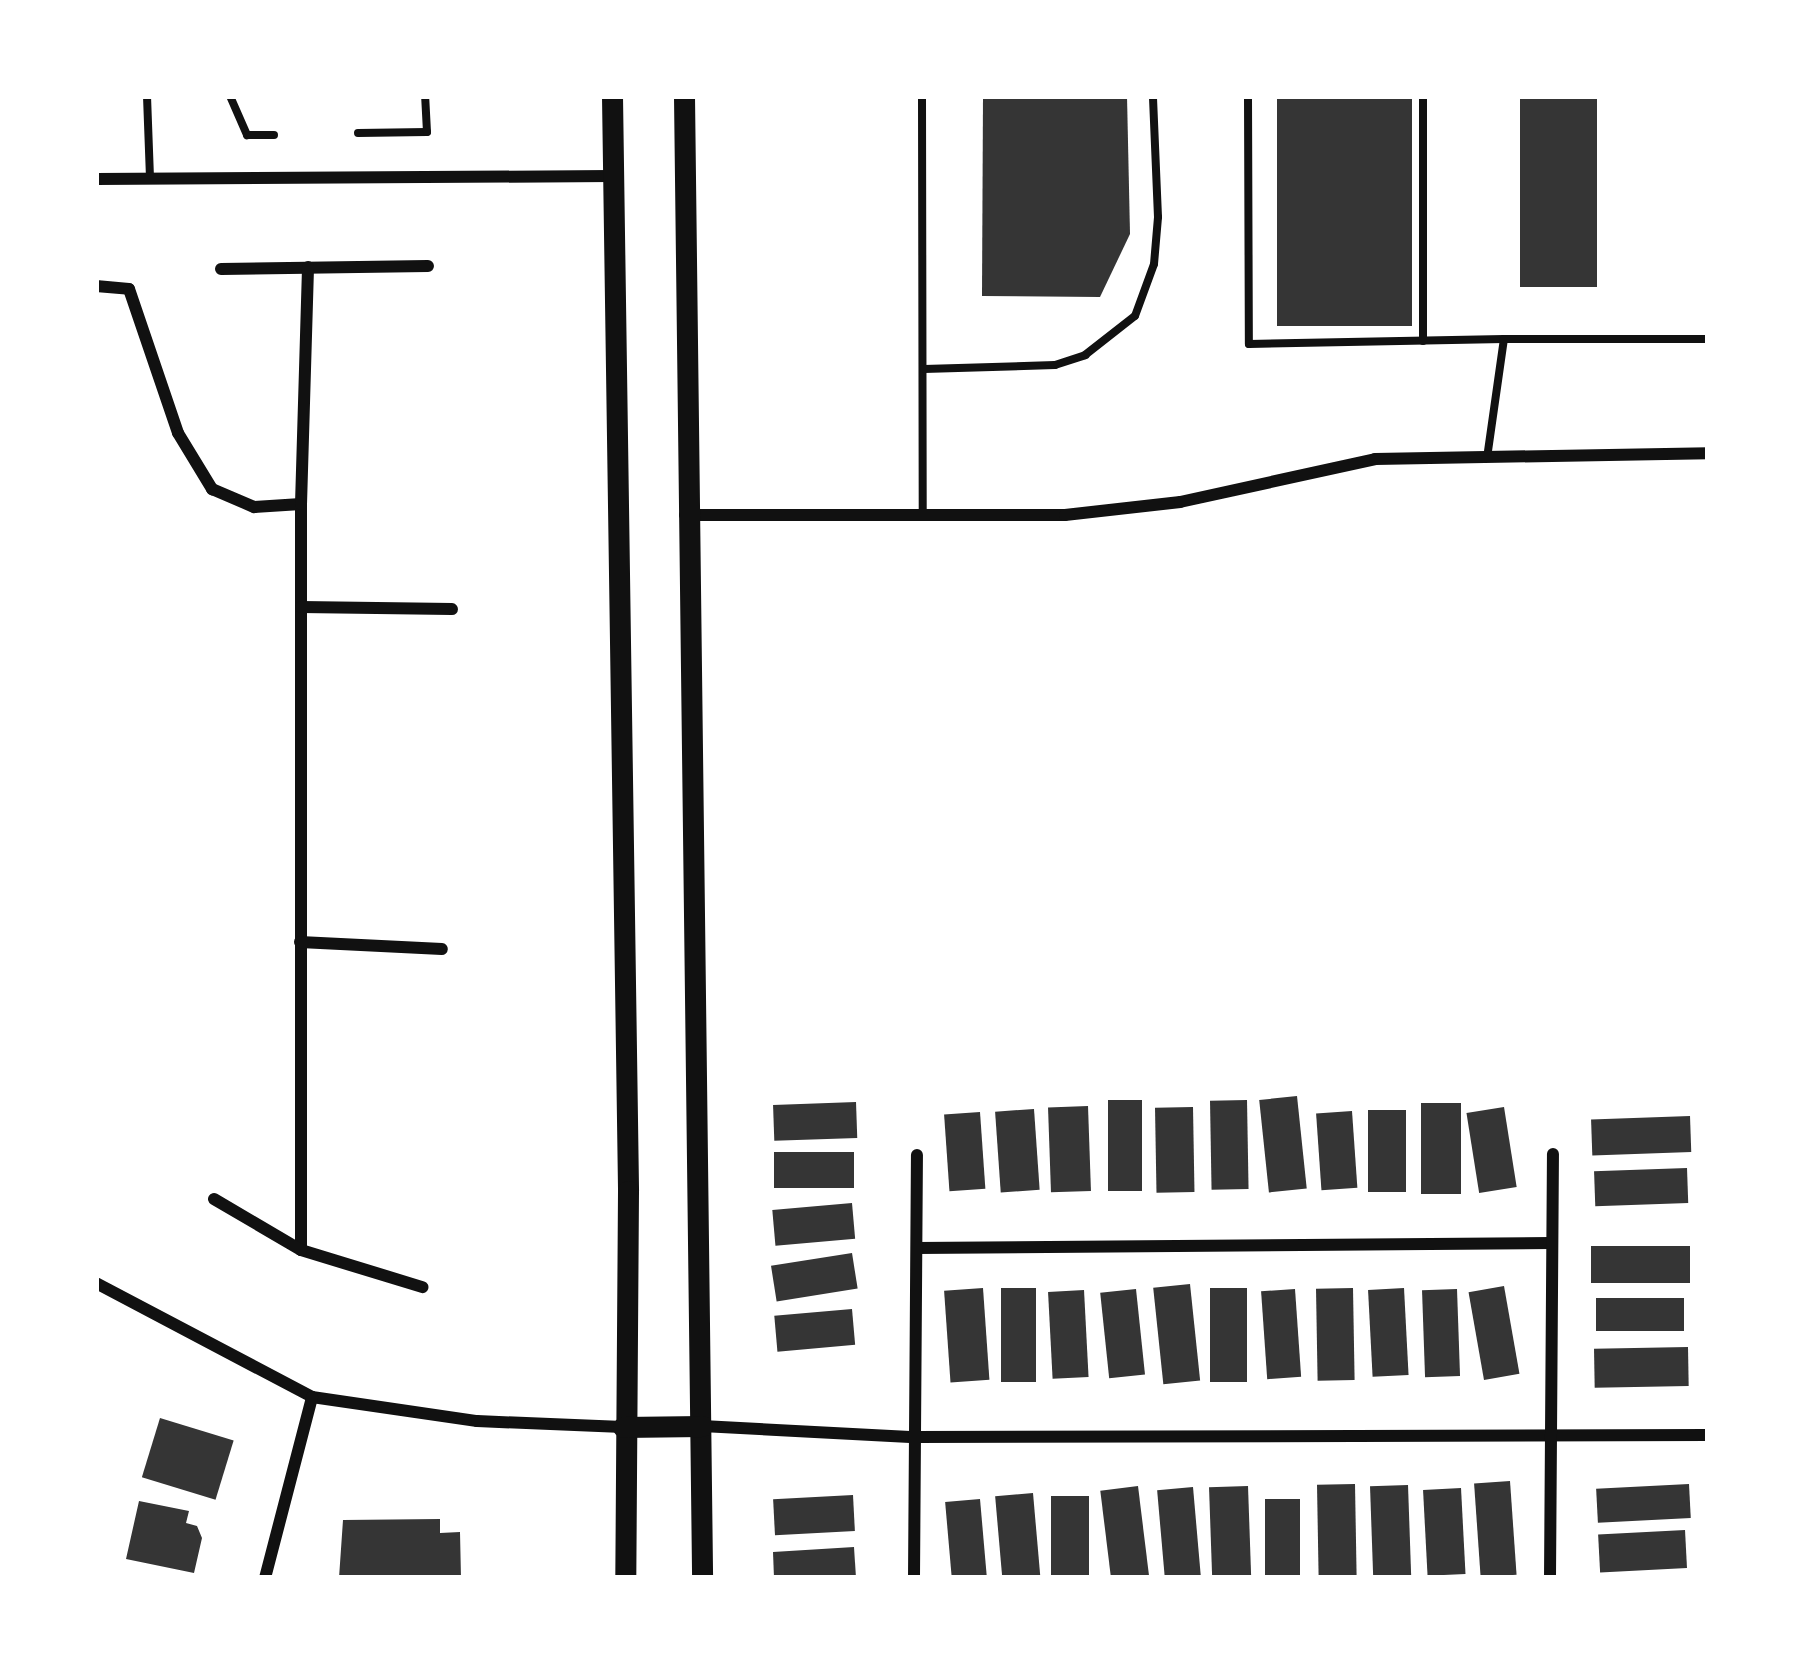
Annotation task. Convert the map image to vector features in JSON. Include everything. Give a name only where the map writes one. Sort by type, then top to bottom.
[{"type":"main road","points":[[612,96],[628,1190],[622,1427],[625,1578]]},
{"type":"main road","points":[[684,96],[685,515],[702,1578]]},
{"type":"main road","points":[[622,1427],[702,1426]]},
{"type":"street","points":[[96,179],[613,176]]},
{"type":"street","points":[[221,268],[428,266]]},
{"type":"street","points":[[301,1250],[301,504],[308,267]]},
{"type":"street","points":[[96,286],[129,289],[178,433],[212,489],[254,507],[301,504]]},
{"type":"street","points":[[685,515],[1123,510],[1375,459],[1488,452],[1708,453]]},
{"type":"street","points":[[301,607],[452,609]]},
{"type":"street","points":[[300,942],[442,949]]},
{"type":"street","points":[[1550,1578],[1552,1154]]},
{"type":"street","points":[[914,1578],[917,1155]]},
{"type":"street","points":[[214,1199],[301,1250],[422,1286]]},
{"type":"street","points":[[917,1248],[1551,1243]]},
{"type":"street","points":[[96,1283],[312,1397],[477,1421],[622,1427]]},
{"type":"street","points":[[265,1578],[312,1397]]},
{"type":"street","points":[[702,1426],[915,1437],[1708,1435]]},
{"type":"lane","points":[[147,96],[150,179]]},
{"type":"lane","points":[[230,96],[248,135],[274,135]]},
{"type":"lane","points":[[358,134],[427,132],[425,96]]},
{"type":"lane","points":[[922,96],[923,514]]},
{"type":"lane","points":[[924,369],[1055,365],[1084,355],[1135,316],[1154,264],[1158,217],[1153,96]]},
{"type":"lane","points":[[1248,96],[1249,344],[1708,339]]},
{"type":"lane","points":[[1423,96],[1423,340]]},
{"type":"lane","points":[[1488,452],[1504,339]]},
{"type":"building","points":[[983,96],[1127,96],[1130,234],[1100,297],[982,296]]},
{"type":"building","points":[[1277,96],[1412,96],[1412,326],[1277,326]]},
{"type":"building","points":[[1520,96],[1597,96],[1597,287],[1520,287]]},
{"type":"building","points":[[1297,1096],[1307,1188],[1269,1192],[1259,1100]]},
{"type":"building","points":[[1108,1100],[1142,1100],[1142,1191],[1108,1191]]},
{"type":"building","points":[[1247,1100],[1249,1189],[1212,1190],[1210,1101]]},
{"type":"building","points":[[856,1102],[857,1138],[774,1141],[773,1105]]},
{"type":"building","points":[[1421,1103],[1461,1103],[1461,1194],[1421,1194]]},
{"type":"building","points":[[1088,1106],[1091,1191],[1051,1192],[1048,1107]]},
{"type":"building","points":[[1193,1107],[1194,1192],[1156,1193],[1155,1108]]},
{"type":"building","points":[[1504,1107],[1517,1187],[1479,1193],[1466,1113]]},
{"type":"building","points":[[1034,1109],[1040,1190],[1001,1193],[995,1112]]},
{"type":"building","points":[[1368,1110],[1406,1110],[1406,1192],[1368,1192]]},
{"type":"building","points":[[1352,1111],[1357,1188],[1321,1190],[1316,1114]]},
{"type":"building","points":[[980,1112],[985,1189],[949,1191],[944,1115]]},
{"type":"building","points":[[1690,1116],[1691,1152],[1592,1155],[1591,1119]]},
{"type":"building","points":[[774,1152],[854,1152],[854,1188],[774,1188]]},
{"type":"building","points":[[1687,1168],[1688,1203],[1595,1206],[1594,1171]]},
{"type":"building","points":[[852,1203],[855,1239],[775,1246],[772,1210]]},
{"type":"building","points":[[1591,1246],[1690,1246],[1690,1283],[1591,1283]]},
{"type":"building","points":[[852,1253],[858,1289],[777,1301],[771,1266]]},
{"type":"building","points":[[1190,1284],[1200,1380],[1163,1384],[1153,1288]]},
{"type":"building","points":[[1504,1286],[1519,1374],[1484,1380],[1469,1292]]},
{"type":"building","points":[[983,1288],[989,1380],[951,1382],[944,1291]]},
{"type":"building","points":[[1001,1288],[1036,1288],[1036,1382],[1001,1382]]},
{"type":"building","points":[[1210,1288],[1247,1288],[1247,1382],[1210,1382]]},
{"type":"building","points":[[1353,1288],[1355,1380],[1318,1381],[1316,1289]]},
{"type":"building","points":[[1404,1288],[1409,1375],[1373,1377],[1368,1290]]},
{"type":"building","points":[[1136,1289],[1145,1375],[1109,1378],[1100,1293]]},
{"type":"building","points":[[1295,1289],[1301,1377],[1267,1379],[1261,1291]]},
{"type":"building","points":[[1457,1289],[1460,1376],[1425,1377],[1422,1290]]},
{"type":"building","points":[[1084,1290],[1089,1377],[1053,1379],[1048,1292]]},
{"type":"building","points":[[1596,1298],[1684,1298],[1684,1331],[1596,1331]]},
{"type":"building","points":[[852,1309],[855,1345],[777,1352],[774,1316]]},
{"type":"building","points":[[1688,1347],[1689,1386],[1595,1388],[1594,1349]]},
{"type":"building","points":[[160,1418],[234,1441],[216,1500],[142,1477]]},
{"type":"building","points":[[1510,1481],[1517,1575],[1481,1577],[1474,1484]]},
{"type":"building","points":[[1355,1484],[1357,1578],[1319,1578],[1317,1485]]},
{"type":"building","points":[[1689,1484],[1691,1518],[1598,1523],[1596,1489]]},
{"type":"building","points":[[1408,1485],[1411,1578],[1373,1578],[1370,1486]]},
{"type":"building","points":[[1138,1486],[1149,1576],[1111,1578],[1100,1491]]},
{"type":"building","points":[[1248,1486],[1251,1578],[1212,1578],[1209,1487]]},
{"type":"building","points":[[1193,1487],[1201,1576],[1165,1578],[1157,1490]]},
{"type":"building","points":[[1461,1488],[1466,1574],[1428,1576],[1423,1490]]},
{"type":"building","points":[[1033,1493],[1040,1577],[1002,1578],[995,1496]]},
{"type":"building","points":[[853,1495],[855,1531],[775,1535],[773,1499]]},
{"type":"building","points":[[1051,1496],[1089,1496],[1089,1578],[1051,1578]]},
{"type":"building","points":[[980,1499],[987,1576],[952,1578],[945,1502]]},
{"type":"building","points":[[1265,1499],[1300,1499],[1300,1578],[1265,1578]]},
{"type":"building","points":[[139,1501],[189,1511],[186,1523],[197,1526],[202,1538],[194,1573],[126,1559]]},
{"type":"building","points":[[440,1519],[440,1533],[460,1532],[461,1578],[339,1578],[343,1520]]},
{"type":"building","points":[[1685,1530],[1687,1568],[1600,1573],[1598,1535]]},
{"type":"building","points":[[854,1547],[856,1578],[774,1578],[773,1552]]}]
